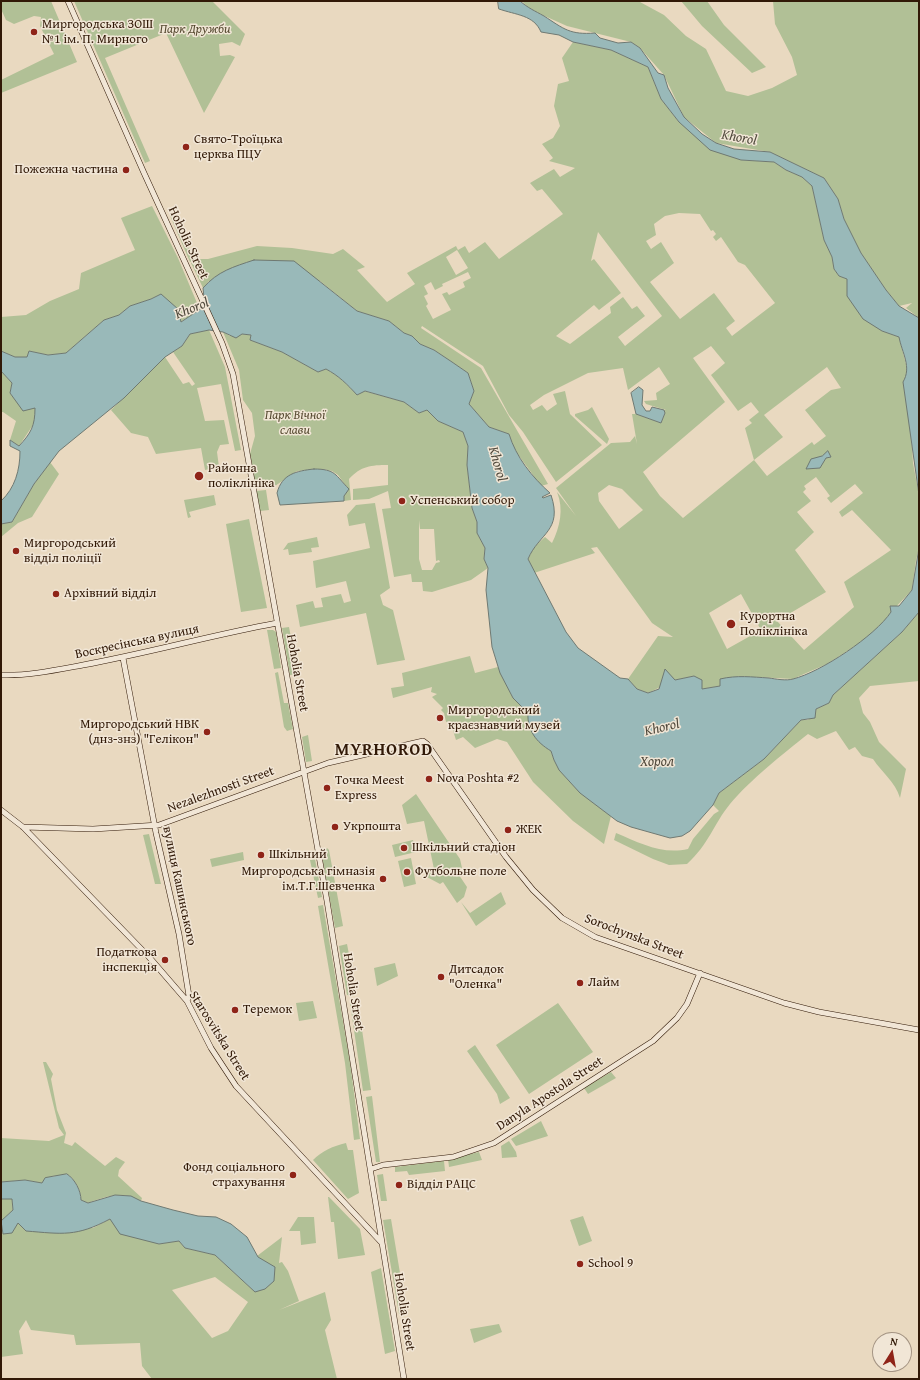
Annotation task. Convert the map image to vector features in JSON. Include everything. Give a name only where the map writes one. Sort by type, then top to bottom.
[{"type":"street","name":"Hoholia Street","points":[[68,1],[222,342],[233,374],[304,772],[371,1169],[404,1379]]},
{"type":"street","name":"Воскресінська вулиця","points":[[1,675],[16,676],[38,673],[123,658],[277,624]]},
{"type":"street","name":"вулиця Кашинського","points":[[123,658],[155,826],[179,934],[189,996],[187,1001]]},
{"type":"street","name":"Nezalezhnosti Street","points":[[23,827],[93,829],[155,826],[304,772],[366,753],[422,741]]},
{"type":"street","name":"Sorochynska Street","points":[[422,741],[428,744],[506,857],[533,890],[562,918],[595,937],[784,1003],[919,1030]]},
{"type":"street","name":"Starosvitska Street","points":[[1,810],[23,827],[138,944],[187,1001],[211,1048],[236,1086],[382,1243]]},
{"type":"street","name":"Danyla Apostola Street","points":[[371,1169],[383,1165],[453,1156],[494,1143],[653,1041],[677,1018],[687,1004],[700,973]]},
{"type":"green space","points":[[1,1],[51,1],[77,62],[1,93],[1,80],[54,54],[40,26],[41,17],[34,16],[14,24],[6,20],[1,9]]},
{"type":"green space","name":"Парк Дружби","points":[[74,1],[212,1],[245,34],[240,46],[232,42],[219,44],[220,56],[230,55],[235,57],[204,113],[166,33],[105,58],[150,161],[145,163]]},
{"type":"green space","points":[[522,1],[640,2],[664,15],[686,36],[706,49],[726,91],[748,96],[772,88],[797,75],[792,57],[775,24],[773,1],[919,1],[919,318],[906,308],[912,303],[899,306],[886,290],[861,253],[844,219],[838,199],[824,178],[770,152],[716,143],[684,117],[664,75],[640,48],[631,42],[567,26],[529,9]]},
{"type":"green space","points":[[681,1],[707,1],[724,25],[766,67],[752,73],[702,26]]},
{"type":"green space","points":[[573,42],[611,50],[648,67],[661,99],[679,122],[741,160],[774,162],[786,170],[802,177],[812,186],[824,240],[832,257],[834,269],[839,276],[847,279],[882,331],[899,337],[907,368],[913,463],[919,495],[919,548],[912,590],[891,612],[885,621],[863,641],[827,664],[793,679],[756,677],[702,689],[694,676],[675,680],[648,693],[637,689],[628,679],[658,636],[673,637],[652,623],[597,547],[591,548],[595,553],[534,573],[528,559],[533,548],[545,537],[552,543],[559,524],[561,511],[557,492],[576,516],[556,488],[611,443],[630,442],[635,436],[637,444],[632,414],[661,423],[665,413],[664,410],[666,410],[646,404],[644,401],[657,400],[656,393],[670,384],[659,367],[628,390],[623,368],[588,373],[544,395],[530,405],[533,410],[542,405],[547,411],[557,404],[553,394],[565,391],[570,414],[602,445],[556,482],[523,432],[509,415],[483,366],[422,326],[421,328],[481,368],[548,484],[541,486],[514,449],[509,434],[489,427],[469,404],[474,391],[468,373],[434,350],[420,344],[412,336],[404,333],[389,321],[357,311],[320,281],[209,281],[203,288],[191,263],[199,259],[208,259],[257,246],[292,248],[333,254],[343,249],[365,267],[357,270],[387,302],[415,284],[407,273],[456,246],[458,250],[465,246],[469,253],[485,242],[499,259],[563,214],[542,189],[537,191],[530,183],[554,169],[560,177],[575,168],[549,161],[553,158],[542,144],[553,138],[560,126],[554,106],[558,84],[569,81],[562,58]],"holes":[[[679,213],[700,214],[711,231],[713,230],[716,234],[713,237],[716,241],[721,237],[738,262],[745,265],[775,303],[732,336],[726,328],[735,321],[714,293],[680,319],[650,282],[674,263],[661,242],[651,249],[646,241],[656,235],[654,224],[665,216]],[[598,232],[662,316],[625,346],[618,337],[645,316],[637,306],[632,309],[623,297],[610,307],[611,313],[570,344],[556,336],[594,305],[599,310],[621,293],[594,259],[591,261]],[[457,250],[468,268],[456,275],[446,257]],[[468,272],[471,278],[463,282],[465,287],[449,295],[447,292],[442,294],[451,310],[433,319],[426,306],[428,304],[424,296],[428,294],[424,286],[431,282],[435,290],[443,286],[442,284]],[[711,346],[725,363],[711,375],[738,411],[751,402],[759,412],[749,420],[752,423],[745,428],[754,460],[683,518],[660,496],[643,472],[725,402],[693,358]],[[827,367],[841,388],[831,390],[805,410],[826,436],[814,445],[812,442],[767,476],[754,460],[783,437],[764,415]],[[816,477],[830,496],[827,498],[831,503],[855,484],[863,493],[839,512],[842,517],[852,510],[891,550],[844,582],[854,607],[804,650],[777,621],[826,592],[795,550],[814,532],[797,512],[811,501],[803,492],[806,489],[804,486]],[[609,485],[622,489],[643,510],[619,529],[599,501],[598,493]],[[741,594],[761,630],[727,649],[709,613]]]},
{"type":"green space","points":[[152,206],[178,258],[200,310],[180,322],[161,294],[130,306],[119,315],[104,320],[66,353],[48,355],[29,351],[27,357],[15,357],[1,351],[1,317],[26,315],[50,301],[79,289],[81,273],[135,250],[121,218]]},
{"type":"green space","points":[[172,214],[195,259],[190,262],[171,218],[170,215]]},
{"type":"green space","points":[[209,330],[225,367],[241,450],[235,451],[221,384],[197,388],[205,421],[224,420],[229,444],[220,445],[217,452],[219,467],[205,470],[201,448],[156,454],[148,437],[131,433],[111,410],[165,357],[183,384],[189,382],[192,386],[195,384],[173,352],[182,346],[190,334]]},
{"type":"green space","name":"Парк Вічної слави","points":[[223,332],[230,336],[242,334],[251,335],[250,340],[282,352],[318,372],[326,369],[335,374],[357,395],[364,391],[404,402],[419,413],[427,410],[438,421],[463,432],[468,446],[467,465],[472,508],[477,522],[477,533],[485,548],[484,559],[488,568],[471,580],[432,592],[423,591],[422,582],[412,582],[411,574],[394,577],[382,509],[391,508],[388,491],[369,499],[353,500],[353,489],[388,485],[388,465],[367,467],[353,475],[349,479],[351,500],[344,501],[344,496],[348,489],[338,475],[332,471],[323,469],[297,471],[275,486],[256,488],[250,454],[255,436],[252,413],[243,400],[239,370]],"holes":[[[419,520],[420,529],[434,529],[436,561],[439,560],[440,562],[436,563],[432,570],[422,570],[419,559]]]},
{"type":"green space","points":[[1,371],[12,383],[10,393],[15,399],[35,408],[35,422],[19,446],[10,440],[16,421],[1,412]]},
{"type":"green space","points":[[592,407],[609,439],[607,444],[575,416],[575,414],[588,410]]},
{"type":"green space","points":[[50,462],[59,474],[32,517],[18,523],[1,537],[1,524],[12,522],[34,484]]},
{"type":"green space","points":[[266,490],[269,510],[260,511],[256,491]]},
{"type":"green space","points":[[214,495],[216,505],[189,512],[191,517],[188,518],[184,500]]},
{"type":"green space","points":[[375,503],[390,588],[380,595],[383,605],[393,610],[405,660],[377,665],[366,613],[300,627],[296,605],[313,601],[315,608],[323,607],[321,598],[341,594],[344,603],[351,601],[346,581],[316,588],[313,561],[370,548],[365,523],[349,526],[347,515],[356,505]]},
{"type":"green space","points":[[249,519],[267,608],[241,612],[226,524]]},
{"type":"green space","points":[[317,537],[319,547],[311,548],[312,552],[289,555],[288,549],[283,550],[288,543]]},
{"type":"green space","points":[[919,612],[919,681],[870,686],[859,698],[863,713],[870,722],[879,742],[906,769],[900,798],[892,782],[873,759],[862,756],[855,747],[849,750],[836,731],[817,739],[808,734],[767,768],[738,795],[724,812],[701,849],[687,864],[669,865],[614,840],[616,833],[642,844],[660,849],[688,849],[693,839],[714,814],[719,811],[713,805],[719,793],[764,759],[801,720],[808,720],[816,709],[829,703],[833,695],[902,632]]},
{"type":"green space","points":[[289,627],[298,674],[290,675],[282,628]]},
{"type":"green space","points":[[267,630],[273,630],[276,632],[281,668],[274,669]]},
{"type":"green space","points":[[470,656],[475,673],[498,667],[513,698],[528,713],[529,724],[535,735],[542,744],[551,751],[560,770],[576,788],[611,816],[604,844],[573,821],[533,782],[507,742],[497,739],[475,748],[463,737],[456,740],[450,721],[446,722],[444,713],[441,710],[443,708],[432,697],[437,694],[431,692],[432,687],[393,698],[391,688],[404,686],[402,673]]},
{"type":"green space","points":[[278,672],[284,703],[288,703],[293,729],[287,731],[284,727],[275,673]]},
{"type":"green space","points":[[308,735],[312,761],[306,762],[302,737]]},
{"type":"green space","points":[[416,794],[460,859],[462,868],[457,872],[467,887],[464,897],[457,903],[443,882],[440,884],[425,876],[434,869],[424,821],[407,824],[402,805]]},
{"type":"green space","points":[[149,834],[161,884],[155,884],[143,835]]},
{"type":"green space","name":"Шкільний стадіон","points":[[413,840],[416,852],[395,857],[392,845]]},
{"type":"green space","points":[[327,848],[329,850],[343,926],[335,928],[322,856]]},
{"type":"green space","points":[[243,852],[244,860],[212,867],[210,859]]},
{"type":"green space","name":"Футбольне поле","points":[[411,858],[416,884],[404,887],[398,861]]},
{"type":"green space","points":[[315,859],[322,897],[318,898],[310,860]]},
{"type":"green space","points":[[501,892],[506,904],[476,926],[461,902],[470,913]]},
{"type":"green space","points":[[323,905],[350,1062],[360,1139],[354,1140],[345,1063],[318,906]]},
{"type":"green space","points":[[347,944],[356,991],[353,996],[347,995],[339,946]]},
{"type":"green space","points":[[395,963],[398,976],[377,986],[374,968]]},
{"type":"green space","points":[[313,1001],[317,1018],[299,1021],[296,1003]]},
{"type":"green space","points":[[350,1003],[358,1003],[371,1090],[363,1091]]},
{"type":"green space","points":[[558,1003],[593,1052],[529,1094],[496,1045]]},
{"type":"green space","points":[[475,1045],[510,1098],[500,1104],[497,1094],[467,1051]]},
{"type":"green space","points":[[43,1062],[46,1062],[53,1074],[51,1079],[57,1110],[66,1133],[64,1143],[72,1146],[75,1142],[105,1166],[116,1157],[125,1162],[119,1170],[118,1176],[142,1198],[141,1201],[121,1195],[102,1198],[88,1203],[81,1200],[77,1185],[67,1174],[58,1177],[53,1176],[42,1183],[25,1180],[1,1182],[1,1138],[49,1141],[64,1135],[59,1128]]},
{"type":"green space","points":[[611,1072],[616,1078],[588,1094],[584,1088]]},
{"type":"green space","points":[[372,1096],[380,1162],[376,1162],[366,1097]]},
{"type":"green space","points":[[541,1121],[548,1136],[516,1146],[511,1139]]},
{"type":"green space","points":[[509,1141],[516,1152],[517,1157],[502,1158],[501,1146]]},
{"type":"green space","points":[[346,1143],[348,1150],[353,1150],[359,1193],[348,1199],[313,1160],[328,1149]]},
{"type":"green space","points":[[479,1152],[482,1160],[449,1167],[448,1159]]},
{"type":"green space","points":[[444,1161],[445,1171],[409,1175],[407,1171],[395,1172],[395,1167]]},
{"type":"green space","points":[[383,1174],[387,1201],[381,1201],[377,1175]]},
{"type":"green space","points":[[328,1197],[360,1229],[365,1255],[338,1259],[334,1222],[331,1222]]},
{"type":"green space","points":[[1,1199],[12,1199],[13,1210],[1,1221]]},
{"type":"green space","points":[[583,1216],[592,1241],[579,1246],[570,1220]]},
{"type":"green space","points":[[298,1217],[314,1217],[316,1243],[301,1245],[300,1231],[289,1231]]},
{"type":"green space","points":[[110,1219],[159,1244],[179,1241],[185,1248],[215,1255],[255,1292],[257,1256],[282,1237],[279,1263],[282,1262],[288,1271],[299,1301],[279,1310],[325,1292],[331,1320],[325,1330],[337,1379],[152,1379],[142,1366],[140,1343],[76,1345],[74,1335],[31,1330],[26,1320],[19,1331],[23,1354],[1,1357],[1,1226],[3,1234],[18,1223],[93,1228]],"holes":[[[215,1277],[248,1302],[228,1331],[212,1338],[172,1290]]]},
{"type":"green space","points":[[391,1219],[407,1315],[399,1314],[383,1220]]},
{"type":"green space","points":[[381,1268],[395,1351],[385,1354],[371,1272]]},
{"type":"green space","points":[[499,1324],[502,1332],[474,1343],[470,1329]]},
{"type":"water","points":[[498,1],[520,1],[562,28],[573,32],[595,33],[600,38],[618,43],[631,42],[640,48],[658,73],[664,75],[668,88],[684,117],[702,134],[716,143],[734,149],[770,152],[824,178],[838,199],[844,219],[861,253],[886,290],[899,306],[919,318],[919,495],[903,382],[907,371],[906,360],[899,337],[882,331],[863,319],[847,296],[847,279],[839,276],[834,269],[832,257],[824,240],[812,186],[802,177],[786,170],[774,162],[741,160],[710,150],[679,122],[661,99],[648,67],[611,50],[573,42],[559,35],[541,32],[534,22],[524,16],[499,9]]},
{"type":"water","name":"Хорол","points":[[254,260],[294,261],[357,311],[389,321],[404,333],[412,336],[420,344],[434,350],[468,373],[474,391],[469,404],[489,427],[509,434],[520,459],[550,493],[542,497],[551,495],[554,507],[552,524],[528,559],[566,632],[578,648],[620,678],[628,679],[637,689],[648,693],[659,689],[665,669],[675,680],[694,676],[702,680],[702,689],[720,686],[720,679],[744,677],[790,680],[818,669],[846,652],[873,632],[891,612],[890,606],[899,606],[912,590],[919,548],[919,612],[902,632],[833,695],[829,703],[816,709],[815,718],[801,720],[764,759],[719,793],[713,805],[690,831],[682,836],[670,838],[631,827],[617,821],[580,793],[559,770],[551,751],[537,740],[531,730],[528,713],[513,698],[500,673],[492,647],[486,590],[488,568],[484,559],[485,548],[477,533],[477,522],[472,508],[467,465],[468,446],[463,432],[438,421],[427,410],[419,413],[404,402],[365,391],[357,395],[335,374],[326,369],[318,372],[282,352],[250,340],[251,335],[242,334],[236,338],[223,332],[209,330],[190,334],[182,346],[165,357],[124,398],[59,451],[34,484],[12,522],[1,524],[1,501],[10,490],[16,478],[20,458],[20,451],[10,446],[10,440],[19,446],[27,437],[32,429],[35,408],[23,411],[10,393],[12,383],[1,371],[1,351],[15,357],[27,357],[29,351],[48,355],[66,353],[104,320],[119,315],[130,306],[161,294],[178,309],[181,322],[202,308],[204,298],[203,288],[214,277],[226,270]]},
{"type":"water","points":[[639,387],[643,390],[642,405],[646,411],[650,411],[652,407],[664,410],[665,413],[661,423],[636,414],[631,393]]},
{"type":"water","points":[[828,451],[831,457],[826,458],[820,468],[806,469],[811,459],[822,456]]},
{"type":"water","points":[[314,469],[327,470],[338,477],[349,489],[344,496],[344,501],[280,505],[277,493],[282,482],[296,472]]},
{"type":"water","points":[[67,1174],[73,1179],[77,1186],[81,1200],[88,1203],[115,1195],[131,1196],[141,1201],[173,1210],[198,1216],[216,1217],[231,1224],[247,1237],[258,1257],[275,1267],[274,1281],[265,1289],[255,1292],[215,1255],[185,1248],[179,1241],[159,1244],[120,1234],[110,1219],[88,1229],[69,1233],[26,1231],[18,1223],[12,1233],[3,1234],[1,1221],[13,1210],[12,1199],[1,1199],[1,1182],[25,1180],[42,1183],[45,1178]]},
{"type":"place","name":"Миргородська ЗОШ №1 ім. П. Мирного","points":[[34,32]]},
{"type":"place","name":"Свято-Троїцька церква ПЦУ","points":[[186,147]]},
{"type":"place","name":"Пожежна частина","points":[[126,170]]},
{"type":"place","name":"Районна поліклініка","points":[[199,476]]},
{"type":"place","name":"Успенський собор","points":[[402,501]]},
{"type":"place","name":"Миргородський відділ поліції","points":[[16,551]]},
{"type":"place","name":"Архівний відділ","points":[[56,594]]},
{"type":"place","name":"Курортна Поліклініка","points":[[731,624]]},
{"type":"place","name":"Миргородський краєзнавчий музей","points":[[440,718]]},
{"type":"place","name":"Миргородський НВК (днз-знз) \"Гелікон\"","points":[[207,732]]},
{"type":"place","name":"Nova Poshta #2","points":[[429,779]]},
{"type":"place","name":"Точка Meest Express","points":[[327,788]]},
{"type":"place","name":"Укрпошта","points":[[335,827]]},
{"type":"place","name":"ЖЕК","points":[[508,830]]},
{"type":"place","name":"Шкільний стадіон","points":[[404,848]]},
{"type":"place","name":"Шкільний","points":[[261,855]]},
{"type":"place","name":"Футбольне поле","points":[[407,872]]},
{"type":"place","name":"Миргородська гімназія ім.Т.Г.Шевченка","points":[[383,879]]},
{"type":"place","name":"Податкова інспекція","points":[[165,960]]},
{"type":"place","name":"Дитсадок \"Оленка\"","points":[[441,977]]},
{"type":"place","name":"Лайм","points":[[580,983]]},
{"type":"place","name":"Теремок","points":[[235,1010]]},
{"type":"place","name":"Фонд соціального страхування","points":[[293,1175]]},
{"type":"place","name":"Відділ РАЦС","points":[[399,1185]]},
{"type":"place","name":"School 9","points":[[580,1264]]},
{"type":"district","name":"MYRHOROD","points":[[384,751]]},
{"type":"water label","name":"Khorol","points":[[739,138]]},
{"type":"water label","name":"Khorol","points":[[192,309]]},
{"type":"water label","name":"Khorol","points":[[497,464]]},
{"type":"water label","name":"Khorol","points":[[662,728]]}]
